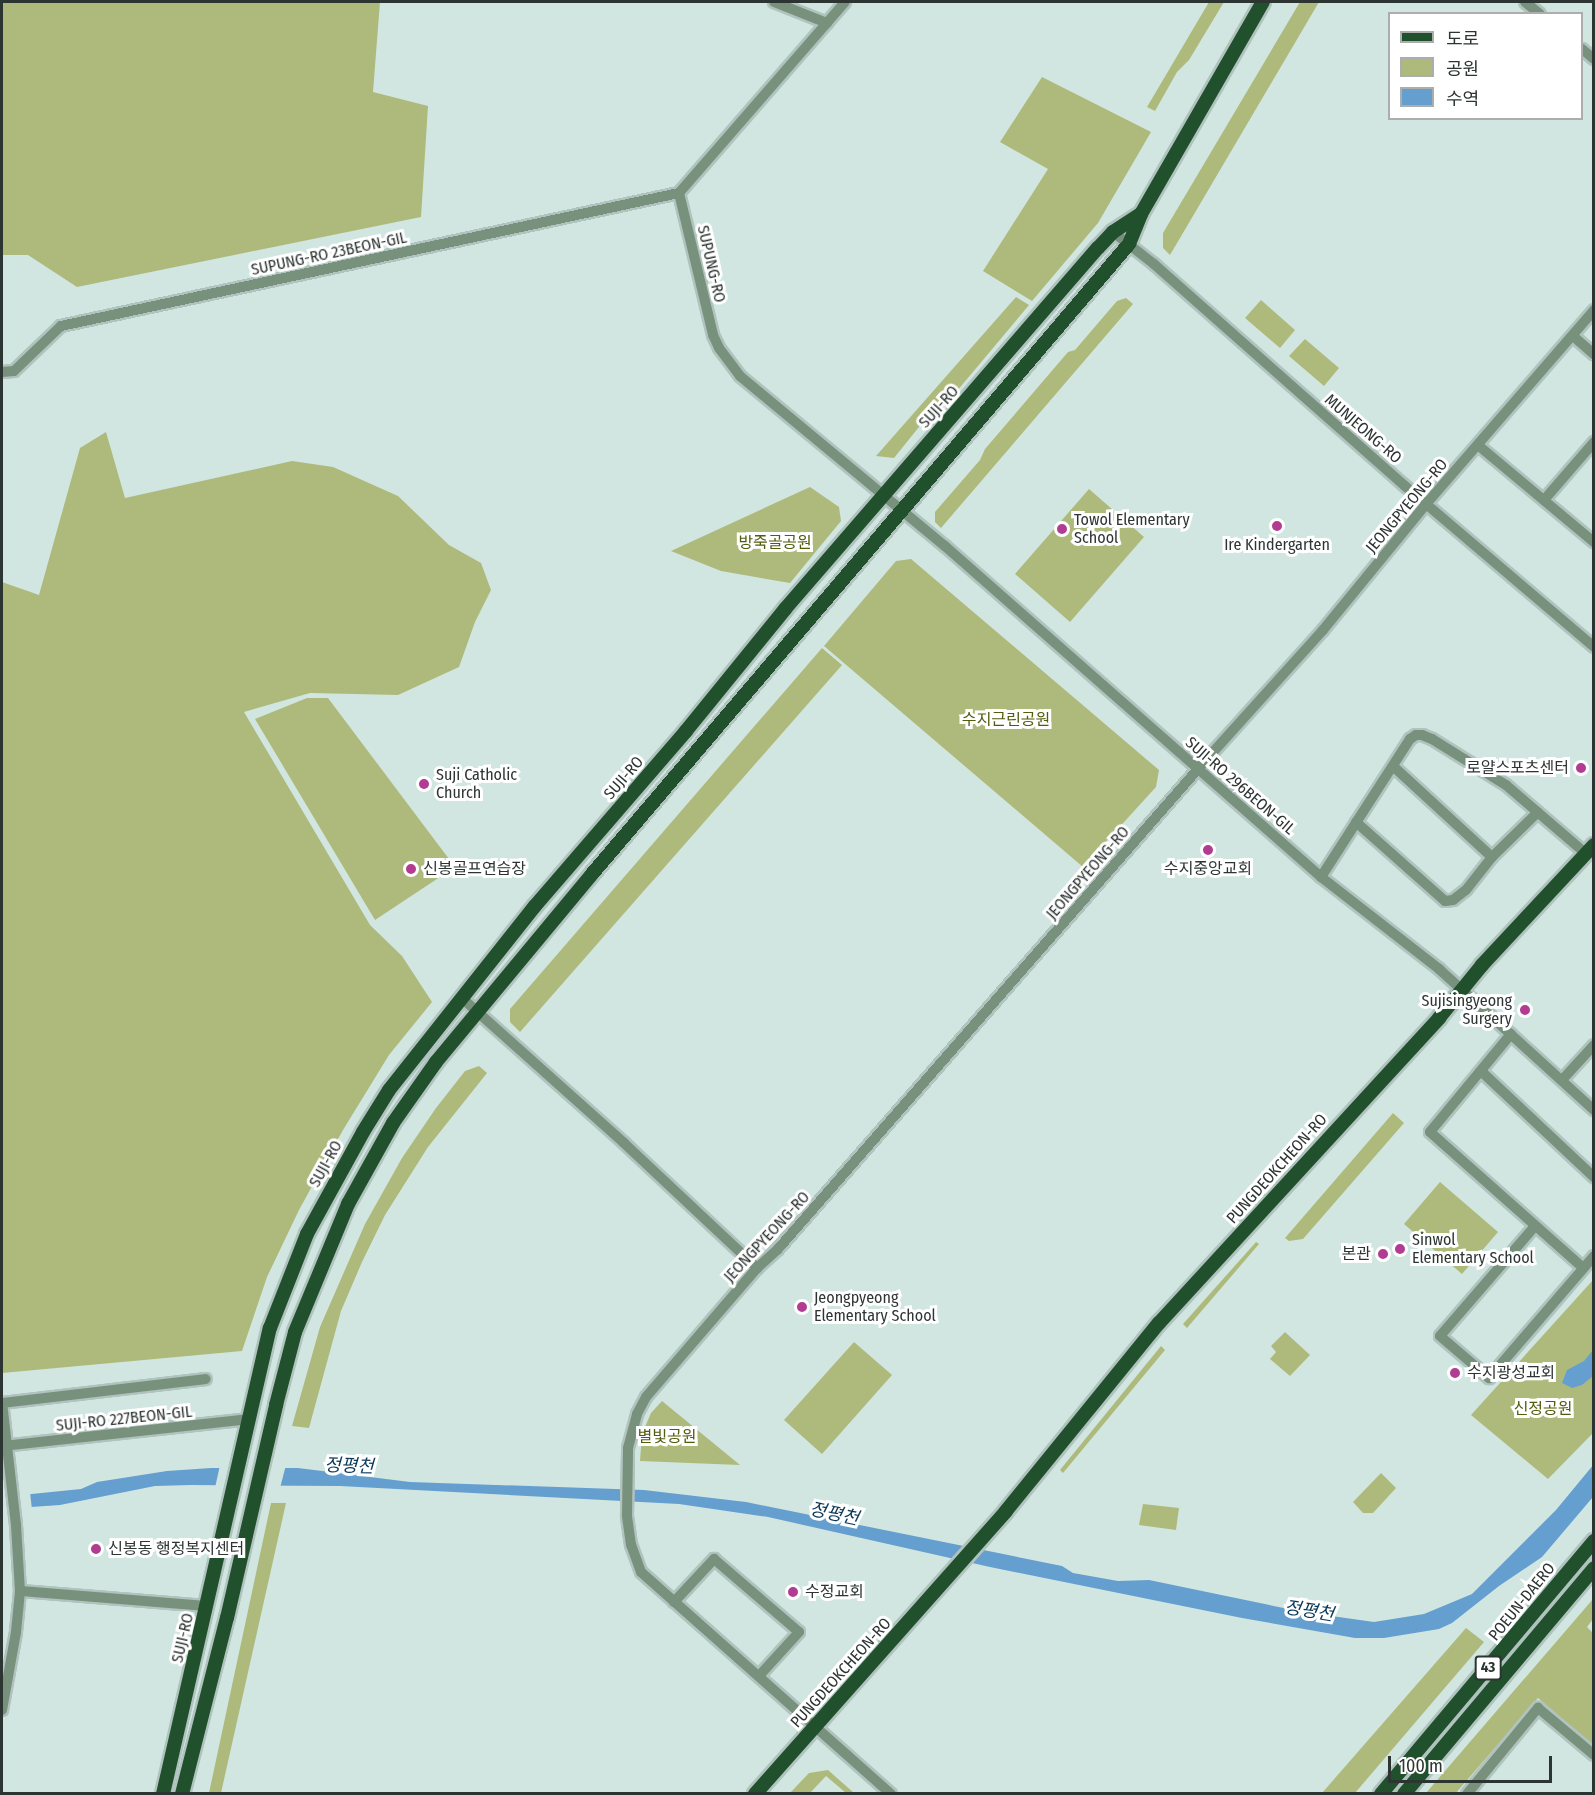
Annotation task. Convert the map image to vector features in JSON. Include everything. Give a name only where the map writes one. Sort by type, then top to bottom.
[{"type":"main road","name":"SUJI-RO","points":[[183,1792],[295,1332],[348,1204],[393,1123],[436,1062],[599,866],[1130,244],[1141,214],[1263,2]]},
{"type":"main road","name":"SUJI-RO","points":[[163,1794],[270,1328],[307,1234],[358,1140],[389,1090],[535,906],[686,731],[785,609],[1113,232],[1141,214]]},
{"type":"main road","name":"PUNGDEOKCHEON-RO","points":[[755,1794],[994,1524],[1159,1323],[1589,849]]},
{"type":"main road","name":"POEUN-DAERO","points":[[1381,1794],[1593,1541]]},
{"type":"main road","name":"POEUN-DAERO","points":[[1404,1794],[1593,1568]]},
{"type":"main road","points":[[154,1794],[167,1776]]},
{"type":"street","points":[[774,2],[827,23]]},
{"type":"street","points":[[679,193],[845,2]]},
{"type":"street","points":[[1525,2],[1538,12]]},
{"type":"street","name":"SUPUNG-RO 23BEON-GIL","points":[[2,372],[14,371],[60,326],[679,193]]},
{"type":"street","name":"SUPUNG-RO","points":[[679,193],[707,316],[719,348],[740,376],[756,391],[845,462],[901,512]]},
{"type":"street","name":"MUNJEONG-RO","points":[[1113,232],[1130,244],[1593,647]]},
{"type":"street","name":"JEONGPYEONG-RO","points":[[674,1602],[641,1572],[631,1545],[627,1515],[628,1448],[637,1414],[646,1397],[757,1268],[786,1240],[1323,630],[1427,503],[1479,446],[1593,310]]},
{"type":"street","points":[[1573,336],[1593,354]]},
{"type":"street","points":[[1544,500],[1593,442]]},
{"type":"street","points":[[1479,446],[1593,542]]},
{"type":"street","name":"SUJI-RO 296BEON-GIL","points":[[901,512],[945,546],[1321,877],[1462,990],[1593,1110]]},
{"type":"street","points":[[1321,877],[1410,739],[1422,735],[1506,784],[1538,812],[1589,849]]},
{"type":"street","points":[[1394,767],[1492,857]]},
{"type":"street","points":[[1356,822],[1445,901],[1453,900],[1466,890],[1492,857],[1538,812]]},
{"type":"street","points":[[462,998],[624,1143],[757,1268]]},
{"type":"street","points":[[1511,1034],[1482,1072],[1430,1132],[1583,1268]]},
{"type":"street","points":[[1562,1080],[1593,1046]]},
{"type":"street","points":[[1482,1072],[1593,1177]]},
{"type":"street","points":[[1535,1226],[1440,1336],[1489,1378],[1593,1256]]},
{"type":"street","points":[[2,1710],[16,1632],[20,1591],[16,1525],[9,1461],[4,1446],[2,1403],[206,1379]]},
{"type":"street","name":"SUJI-RO 227BEON-GIL","points":[[4,1446],[250,1419]]},
{"type":"street","points":[[759,1676],[799,1632],[714,1559],[674,1602],[891,1794]]},
{"type":"street","points":[[20,1591],[207,1606]]},
{"type":"street","points":[[1467,1794],[1538,1708],[1593,1755]]},
{"type":"green space","points":[[2,2],[380,2],[373,92],[428,106],[421,217],[77,287],[28,255],[2,255]]},
{"type":"green space","points":[[1209,2],[1224,2],[1189,60],[1177,72],[1155,111],[1147,107]]},
{"type":"green space","points":[[1300,2],[1319,2],[1170,255],[1163,248],[1163,233]]},
{"type":"green space","points":[[1042,77],[1151,132],[1098,223],[1032,301],[983,271],[1048,169],[1000,142]]},
{"type":"green space","points":[[1016,297],[1029,305],[936,416],[923,422],[894,458],[876,456]]},
{"type":"green space","points":[[1126,298],[1133,304],[941,528],[935,522],[935,512],[980,460],[985,449],[1068,352],[1075,350],[1117,301]]},
{"type":"green space","points":[[1261,300],[1295,330],[1280,348],[1245,318]]},
{"type":"green space","points":[[1305,339],[1339,368],[1324,386],[1289,356]]},
{"type":"green space","points":[[106,432],[125,498],[292,461],[333,467],[398,496],[449,545],[481,563],[491,590],[475,622],[459,667],[398,695],[310,693],[244,712],[370,925],[402,956],[432,1002],[389,1055],[343,1130],[299,1210],[267,1277],[242,1351],[2,1373],[2,582],[39,595],[80,448]]},
{"type":"green space","name":"방죽골공원","points":[[810,487],[839,507],[841,521],[790,583],[721,571],[671,551]]},
{"type":"green space","points":[[1089,489],[1144,537],[1070,622],[1015,574]]},
{"type":"green space","name":"수지근린공원","points":[[911,559],[1159,770],[1156,787],[1083,867],[824,646],[896,561]]},
{"type":"green space","points":[[822,648],[842,665],[520,1032],[510,1022],[510,1009]]},
{"type":"green space","name":"신봉골프연습장","points":[[307,698],[328,698],[455,867],[375,920],[255,719]]},
{"type":"green space","points":[[479,1066],[487,1073],[428,1147],[385,1215],[362,1262],[341,1311],[309,1428],[292,1426],[320,1327],[365,1224],[402,1158],[436,1108],[465,1071]]},
{"type":"green space","points":[[1393,1113],[1404,1123],[1303,1239],[1289,1241],[1285,1238]]},
{"type":"green space","points":[[1440,1182],[1498,1232],[1462,1274],[1404,1224]]},
{"type":"green space","points":[[1256,1242],[1259,1244],[1187,1328],[1183,1324]]},
{"type":"green space","name":"신정공원","points":[[1593,1280],[1593,1433],[1548,1479],[1471,1415]]},
{"type":"green space","points":[[1285,1332],[1310,1355],[1290,1376],[1270,1359],[1276,1352],[1271,1346]]},
{"type":"green space","points":[[854,1342],[892,1375],[822,1454],[784,1420]]},
{"type":"green space","points":[[1161,1346],[1165,1350],[1063,1473],[1060,1470]]},
{"type":"green space","name":"별빛공원","points":[[662,1401],[740,1465],[640,1461],[642,1434],[651,1413]]},
{"type":"green space","points":[[1381,1473],[1396,1488],[1373,1513],[1363,1513],[1353,1502]]},
{"type":"green space","points":[[271,1503],[286,1503],[221,1793],[209,1793]]},
{"type":"green space","points":[[1143,1504],[1179,1508],[1176,1530],[1139,1525]]},
{"type":"green space","points":[[1593,1599],[1593,1619],[1587,1627],[1593,1633],[1593,1745],[1538,1698],[1456,1793],[1426,1793]]},
{"type":"green space","points":[[1466,1628],[1484,1642],[1355,1793],[1322,1793]]},
{"type":"green space","points":[[828,1770],[854,1793],[846,1793],[826,1776],[810,1793],[790,1793],[809,1773]]},
{"type":"water","points":[[1593,1350],[1593,1376],[1582,1385],[1572,1388],[1562,1383],[1567,1370],[1584,1361]]},
{"type":"water","name":"정평천","points":[[1594,1464],[1593,1497],[1542,1557],[1499,1586],[1452,1623],[1439,1629],[1384,1638],[1355,1638],[1242,1618],[990,1567],[768,1517],[679,1504],[340,1486],[191,1485],[155,1486],[60,1505],[2,1509],[2,1497],[81,1489],[97,1482],[167,1471],[211,1468],[298,1468],[410,1482],[644,1490],[746,1502],[1062,1566],[1073,1573],[1118,1581],[1149,1580],[1303,1612],[1374,1622],[1424,1614],[1472,1594],[1556,1510]]},
{"type":"pier","points":[[220,1465],[286,1465],[280,1488],[215,1488]]},
{"type":"pier","points":[[30,1492],[32,1510],[2,1512],[2,1494]]},
{"type":"place","name":"Ire Kindergarten","points":[[1277,526]]},
{"type":"place","name":"Towol Elementary School","points":[[1062,529]]},
{"type":"place","name":"로얄스포츠센터","points":[[1581,768]]},
{"type":"place","name":"Suji Catholic Church","points":[[424,784]]},
{"type":"place","name":"수지중앙교회","points":[[1208,850]]},
{"type":"place","name":"신봉골프연습장","points":[[411,869]]},
{"type":"place","name":"Sujisingyeong Surgery","points":[[1525,1010]]},
{"type":"place","name":"Sinwol Elementary School","points":[[1400,1249]]},
{"type":"place","name":"본관","points":[[1383,1254]]},
{"type":"place","name":"Jeongpyeong Elementary School","points":[[802,1307]]},
{"type":"place","name":"수지광성교회","points":[[1455,1373]]},
{"type":"place","name":"신봉동 행정복지센터","points":[[96,1549]]},
{"type":"place","name":"수정교회","points":[[793,1592]]}]
